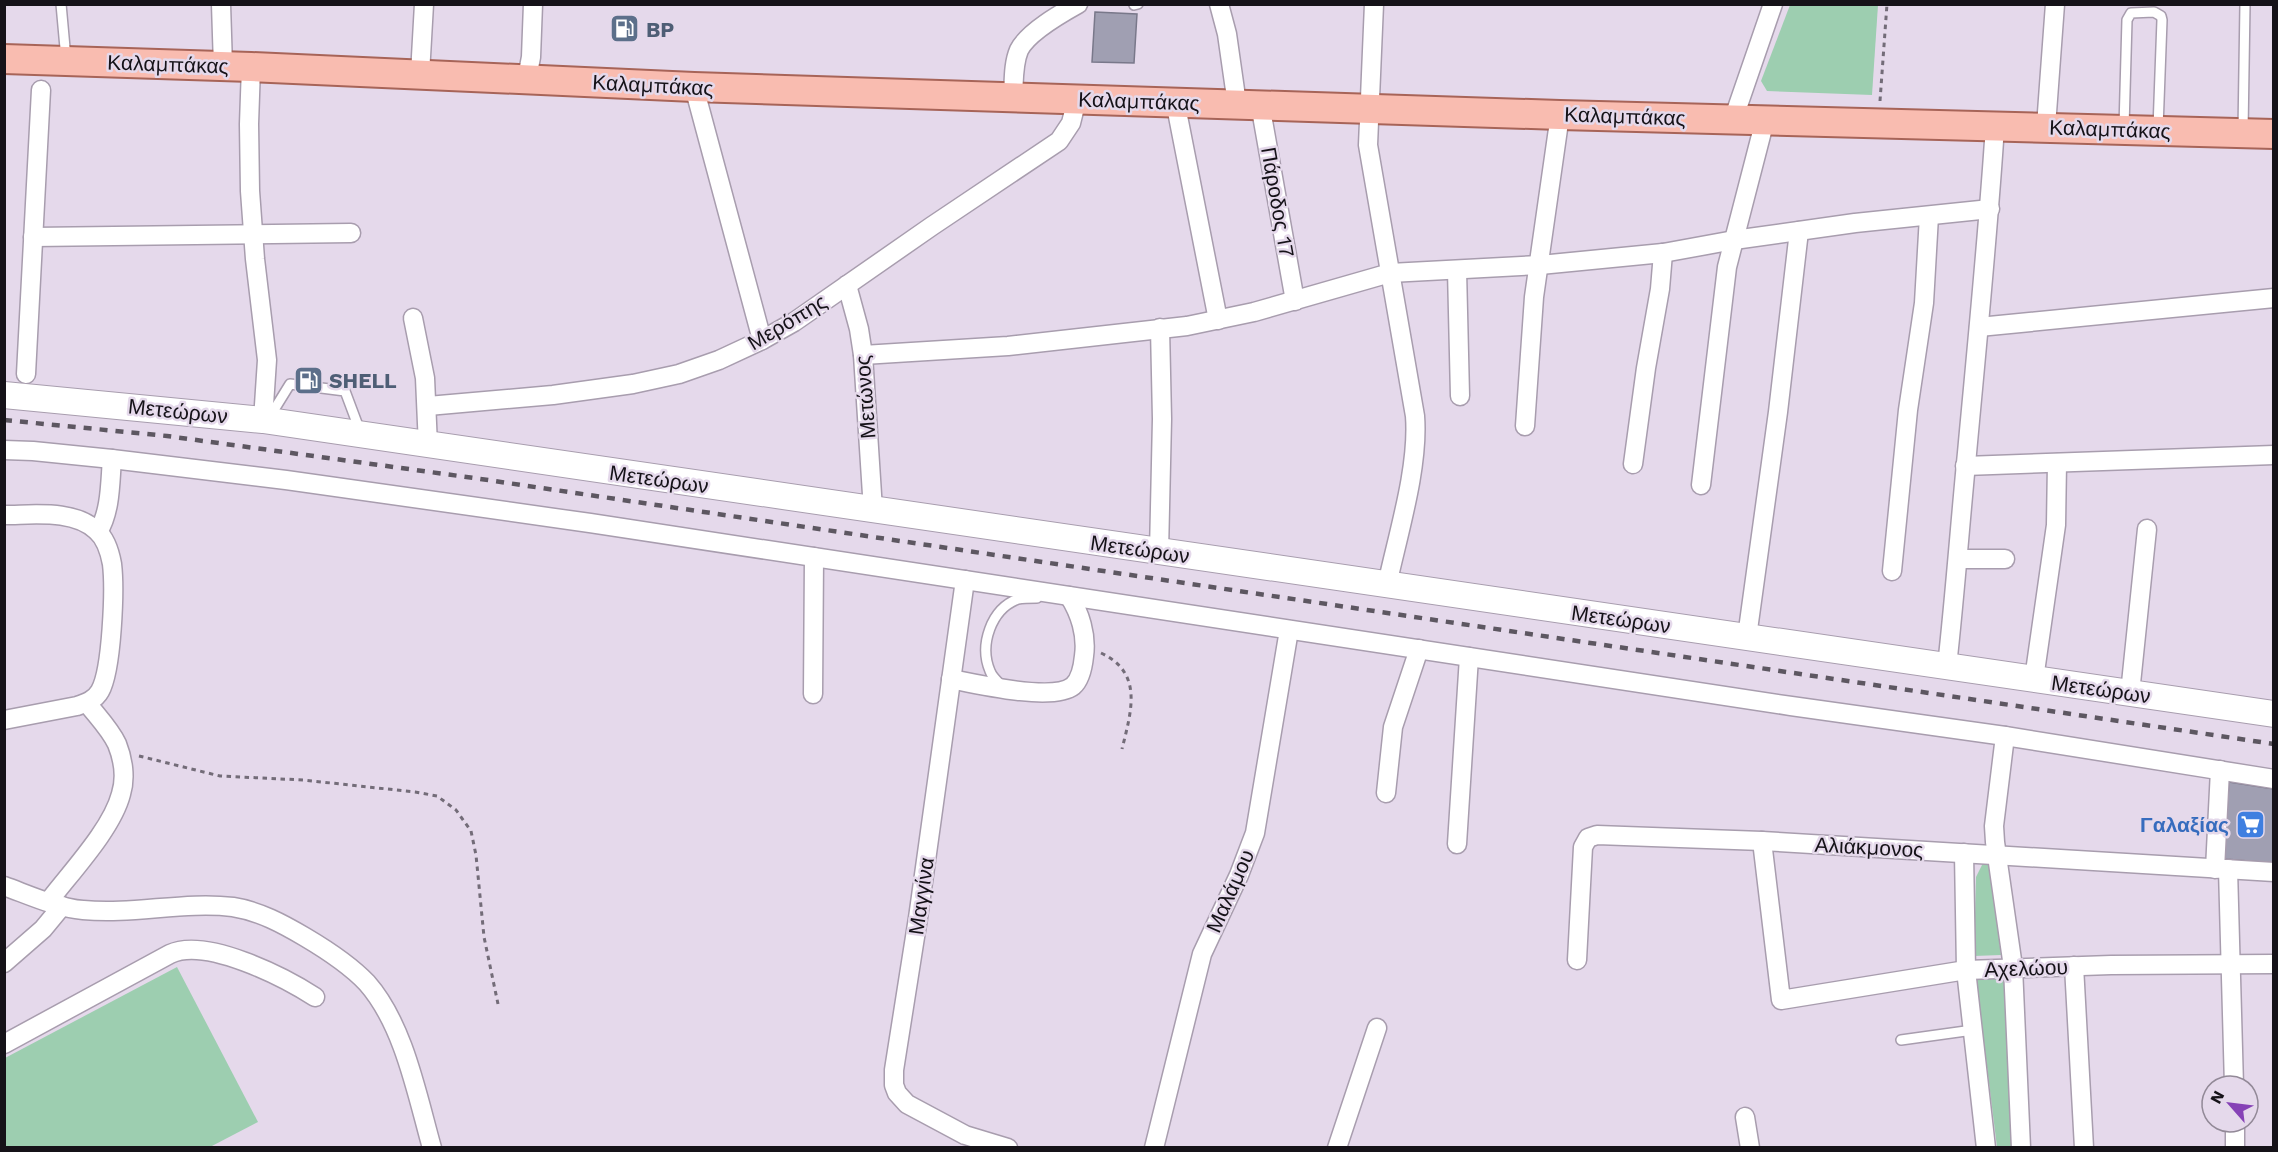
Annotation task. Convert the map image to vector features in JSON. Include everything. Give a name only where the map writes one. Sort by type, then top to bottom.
[{"type":"main road","name":"Καλαμπάκας","points":[[4,59],[527,78],[694,87],[1733,120],[2046,126],[2274,134]]},
{"type":"street","points":[[221,4],[237,67],[249,146],[254,234],[266,345],[266,421]]},
{"type":"street","points":[[420,74],[424,4]]},
{"type":"street","points":[[527,78],[531,57],[533,4]]},
{"type":"street","points":[[1013,96],[1020,48],[1040,29],[1078,4]]},
{"type":"street","name":"Πάροδος 17","points":[[1219,4],[1249,104],[1295,301]]},
{"type":"street","points":[[1374,4],[1368,145],[1417,433],[1415,455],[1387,585]]},
{"type":"street","points":[[1733,120],[1773,4]]},
{"type":"street","points":[[2046,126],[2055,4]]},
{"type":"street","points":[[694,87],[762,340]]},
{"type":"street","points":[[26,374],[41,90]]},
{"type":"street","name":"Μερόπης","points":[[428,406],[554,396],[658,380],[700,367],[762,340],[794,322],[1059,141],[1071,123],[1077,99]]},
{"type":"street","points":[[1175,102],[1218,320]]},
{"type":"street","points":[[1525,426],[1534,297],[1560,114]]},
{"type":"street","points":[[1701,485],[1727,267],[1765,120]]},
{"type":"street","points":[[1947,666],[1959,559],[1965,466],[1990,209],[1995,126]]},
{"type":"street","points":[[863,355],[988,348],[1218,320],[1295,301],[1390,273],[1540,265],[1663,253],[1799,231],[1990,209]]},
{"type":"street","points":[[1892,571],[1908,410],[1924,303],[1929,216]]},
{"type":"street","points":[[1747,638],[1778,412],[1799,231]]},
{"type":"street","points":[[33,237],[351,233]]},
{"type":"street","points":[[1633,465],[1646,368],[1660,289],[1663,253]]},
{"type":"street","points":[[1457,270],[1460,396]]},
{"type":"street","name":"Μετώνος","points":[[847,285],[859,328],[863,355],[873,510]]},
{"type":"street","points":[[1979,327],[2274,298]]},
{"type":"street","points":[[413,318],[422,356],[428,406],[428,446]]},
{"type":"street","points":[[1159,552],[1162,419],[1160,328]]},
{"type":"street","name":"Μετεώρων","points":[[4,395],[266,421],[2274,714]]},
{"type":"street","points":[[4,450],[112,459],[286,480],[814,556],[1072,600],[2005,736],[2274,779]]},
{"type":"street","points":[[1965,466],[2274,455]]},
{"type":"street","points":[[98,532],[104,521],[107,506],[112,459]]},
{"type":"street","points":[[2034,679],[2056,525],[2056,463]]},
{"type":"street","points":[[4,515],[61,516],[87,524],[98,532],[107,545],[112,563],[112,605],[106,675],[100,692],[87,703],[4,720]]},
{"type":"street","points":[[2130,693],[2147,529]]},
{"type":"street","points":[[813,694],[814,556]]},
{"type":"street","points":[[1959,559],[2005,559]]},
{"type":"street","name":"Μαγγίνα","points":[[965,580],[918,918],[894,1070],[894,1085],[901,1100],[938,1122],[980,1140],[1004,1147]]},
{"type":"street","points":[[951,679],[1005,690],[1060,692],[1073,686],[1081,674],[1086,636],[1072,600]]},
{"type":"street","name":"Μαλάμου","points":[[1154,1148],[1202,954],[1256,833],[1289,630]]},
{"type":"street","points":[[1386,793],[1393,727],[1419,649]]},
{"type":"street","points":[[1457,844],[1469,657]]},
{"type":"street","points":[[4,963],[44,929],[55,904],[117,805],[123,781],[120,752],[112,736],[87,703]]},
{"type":"street","points":[[2005,736],[1995,826],[1996,854],[2013,967],[2021,1148]]},
{"type":"street","points":[[2220,770],[2221,869],[2232,964],[2234,1074]]},
{"type":"street","name":"Αλιάκμονος","points":[[1577,960],[1583,847],[1588,838],[1602,835],[1762,841],[2274,872]]},
{"type":"street","name":"Αχελώου","points":[[1762,841],[1781,1000],[1966,970],[2013,967],[2274,964]]},
{"type":"street","points":[[1964,853],[1966,970],[1986,1148]]},
{"type":"street","points":[[4,886],[55,904],[80,910],[110,911],[189,906],[233,907],[265,916],[325,949],[366,982],[383,1005],[403,1052],[432,1148]]},
{"type":"street","points":[[4,1044],[170,954],[186,949],[246,963],[287,980],[315,997]]},
{"type":"street","points":[[2074,966],[2084,1148]]},
{"type":"street","points":[[1337,1148],[1377,1028]]},
{"type":"street","points":[[1745,1117],[1750,1148]]},
{"type":"lane","points":[[61,4],[66,61]]},
{"type":"lane","points":[[2243,134],[2245,4]]},
{"type":"lane","points":[[2124,129],[2127,20],[2131,13],[2154,12],[2161,16],[2162,20],[2158,130]]},
{"type":"lane","points":[[266,421],[290,384],[345,391],[362,436]]},
{"type":"lane","points":[[1005,690],[990,673],[986,651],[990,629],[997,614],[1007,605],[1020,599],[1042,595]]},
{"type":"lane","points":[[1901,1040],[1973,1030]]},
{"type":"path","points":[[1880,101],[1887,4]]},
{"type":"path","points":[[1085,647],[1118,662],[1131,688],[1130,714],[1122,749]]},
{"type":"path","points":[[120,752],[220,776],[303,780],[437,796],[456,810],[471,831],[476,855],[484,937],[498,1004]]},
{"type":"green space","points":[[1790,5],[1878,5],[1872,95],[1767,91],[1761,81]]},
{"type":"green space","points":[[1989,860],[2001,955],[1974,956],[1976,877],[1984,861]]},
{"type":"green space","points":[[177,967],[258,1122],[210,1147],[5,1147],[5,1058]]},
{"type":"green space","points":[[2006,974],[2016,1147],[1997,1147],[1976,979]]},
{"type":"building","points":[[1095,12],[1137,14],[1134,63],[1092,62]]},
{"type":"building","name":"Γαλαξίας","points":[[2229,782],[2274,789],[2274,863],[2224,859]]},
{"type":"railway","points":[[4,420],[167,436],[474,478],[2274,744]]},
{"type":"place","name":"BP","points":[[625,29]]},
{"type":"place","name":"SHELL","points":[[308,380]]},
{"type":"place","name":"Γαλαξίας","points":[[2250,824]]}]
